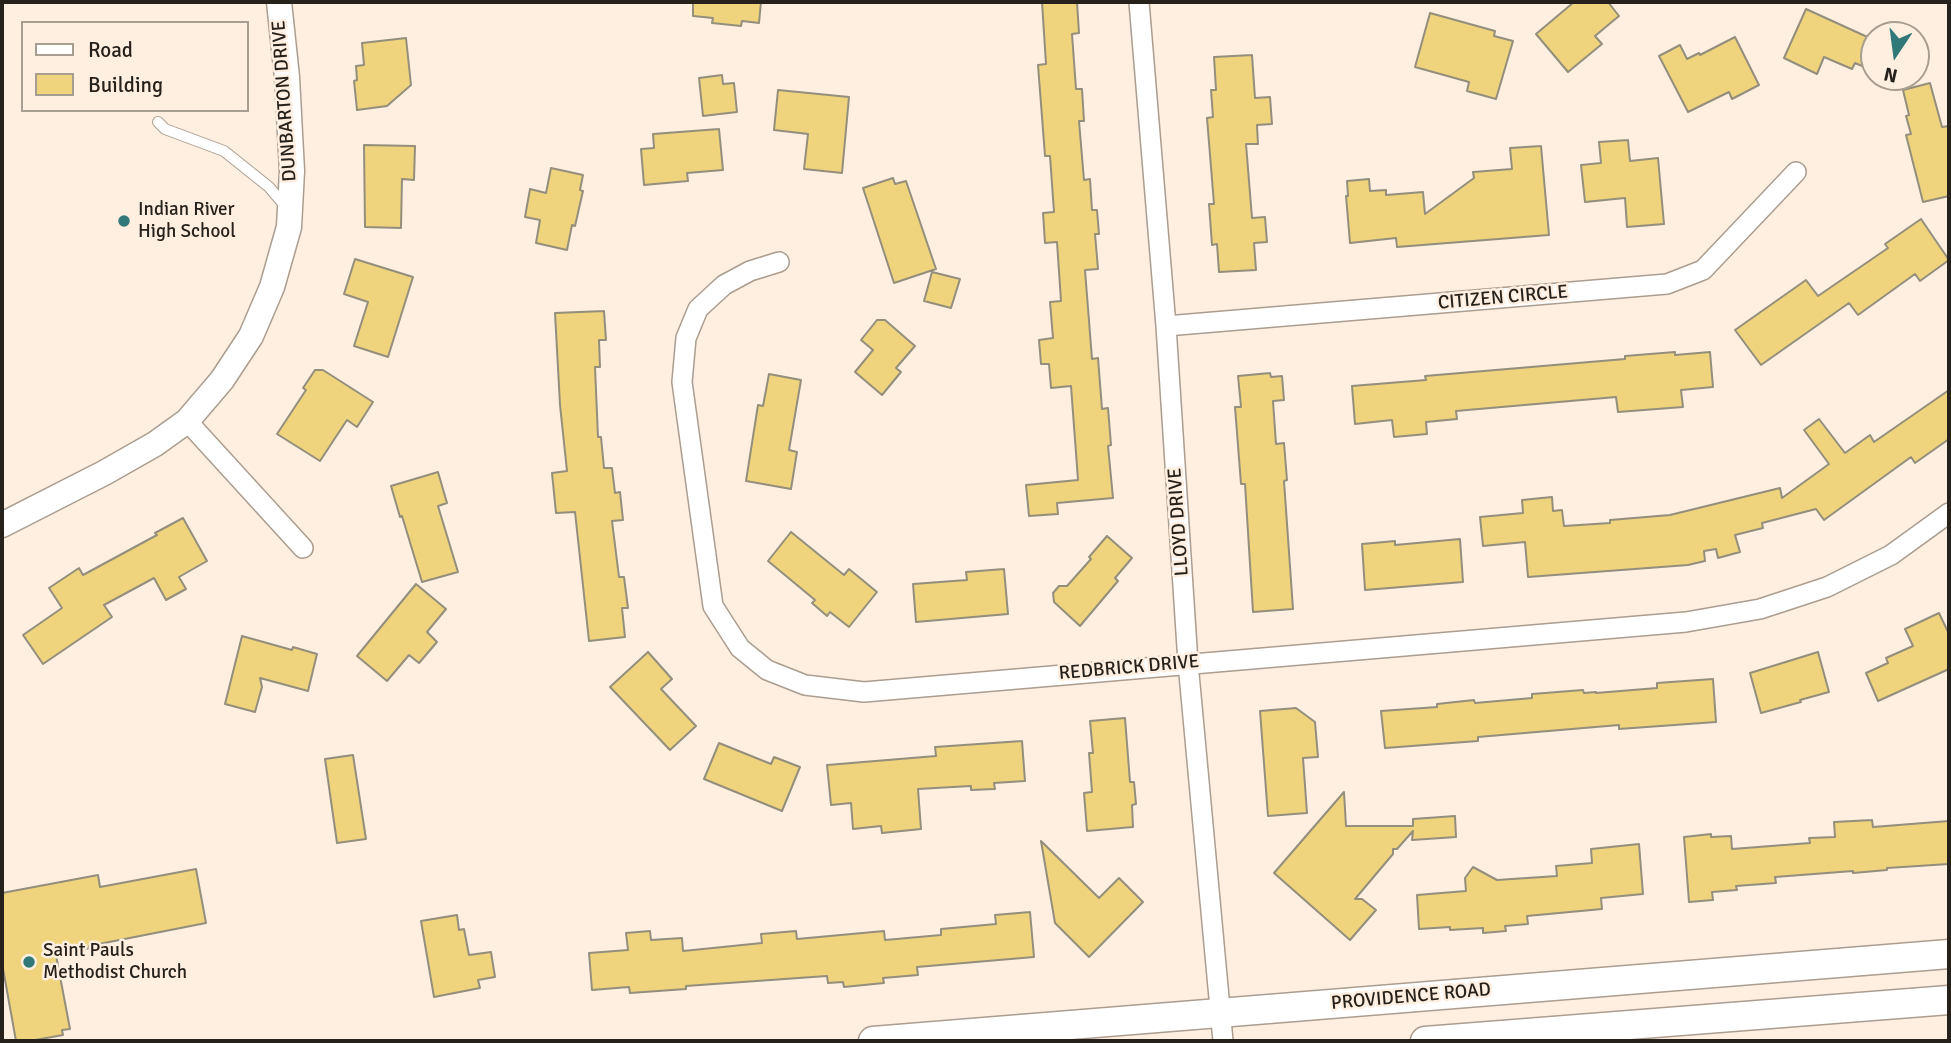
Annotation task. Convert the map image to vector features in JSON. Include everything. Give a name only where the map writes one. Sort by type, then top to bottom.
[{"type":"main road","name":"PROVIDENCE ROAD","points":[[873,1041],[1949,954]]},
{"type":"main road","points":[[1425,1041],[1949,1000]]},
{"type":"street","name":"DUNBARTON DRIVE","points":[[2,525],[104,473],[155,444],[187,421],[222,380],[251,336],[272,286],[289,228],[292,171],[287,77],[279,2]]},
{"type":"street","name":"LLOYD DRIVE","points":[[1139,2],[1166,326],[1188,663],[1223,1041]]},
{"type":"street","name":"CITIZEN CIRCLE","points":[[1166,326],[1667,284],[1703,270],[1796,172]]},
{"type":"street","name":"REDBRICK DRIVE","points":[[779,262],[750,271],[724,285],[698,309],[686,338],[682,382],[713,606],[740,648],[767,670],[805,685],[864,692],[1686,622],[1760,608],[1827,587],[1891,555],[1949,513]]},
{"type":"street","points":[[187,421],[303,548]]},
{"type":"lane","points":[[158,122],[165,129],[225,151],[268,187],[290,211]]},
{"type":"building","points":[[693,2],[761,2],[759,23],[742,21],[741,26],[712,23],[713,18],[693,16]]},
{"type":"building","points":[[1042,2],[1077,2],[1079,33],[1072,34],[1076,89],[1082,89],[1084,121],[1079,121],[1084,180],[1090,179],[1092,210],[1097,210],[1099,234],[1095,234],[1098,269],[1085,270],[1092,359],[1098,358],[1102,409],[1108,408],[1111,445],[1108,446],[1113,498],[1057,503],[1058,514],[1029,516],[1026,485],[1078,480],[1071,386],[1051,388],[1049,364],[1041,364],[1039,340],[1053,338],[1050,302],[1061,301],[1057,242],[1045,243],[1043,213],[1054,212],[1050,156],[1045,156],[1038,65],[1046,64]]},
{"type":"building","points":[[1574,2],[1608,2],[1619,16],[1595,36],[1602,44],[1568,72],[1536,34]]},
{"type":"building","points":[[1806,9],[1860,34],[1860,65],[1855,63],[1852,69],[1824,57],[1817,74],[1784,58]]},
{"type":"building","points":[[1430,13],[1495,31],[1494,36],[1513,41],[1496,99],[1467,91],[1469,82],[1415,67]]},
{"type":"building","points":[[1735,37],[1759,85],[1732,99],[1729,92],[1688,112],[1659,56],[1680,45],[1687,59]]},
{"type":"building","points":[[406,38],[411,85],[387,106],[357,110],[354,81],[357,80],[356,66],[364,65],[362,43]]},
{"type":"building","points":[[1252,55],[1255,98],[1270,97],[1272,124],[1257,125],[1258,144],[1246,144],[1252,218],[1265,217],[1267,242],[1254,243],[1256,270],[1219,272],[1217,244],[1212,245],[1209,204],[1214,204],[1207,118],[1213,117],[1211,90],[1216,90],[1214,57]]},
{"type":"building","points":[[722,75],[723,84],[734,83],[737,112],[703,116],[699,78]]},
{"type":"building","points":[[1930,83],[1942,127],[1949,126],[1949,196],[1923,202],[1906,135],[1911,134],[1906,116],[1909,115],[1903,91],[1930,91]]},
{"type":"building","points":[[778,90],[849,97],[842,173],[804,169],[808,134],[774,130]]},
{"type":"building","points":[[719,129],[723,170],[687,173],[688,181],[644,185],[641,149],[654,148],[653,134]]},
{"type":"building","points":[[1628,140],[1630,161],[1658,158],[1664,224],[1627,227],[1625,198],[1585,202],[1581,165],[1601,163],[1599,142]]},
{"type":"building","points":[[364,145],[415,146],[414,180],[402,179],[401,228],[365,227]]},
{"type":"building","points":[[1541,146],[1549,235],[1397,247],[1396,238],[1350,243],[1347,181],[1369,179],[1370,191],[1386,190],[1386,195],[1423,192],[1425,214],[1474,178],[1473,172],[1512,169],[1510,148]]},
{"type":"building","points":[[551,168],[583,175],[580,190],[583,191],[567,250],[536,243],[540,220],[525,217],[530,189],[546,193]]},
{"type":"building","points":[[893,178],[895,184],[906,181],[936,269],[894,283],[863,188]]},
{"type":"building","points":[[1921,219],[1949,260],[1920,281],[1915,274],[1858,315],[1849,303],[1761,365],[1735,330],[1806,280],[1818,296],[1888,248],[1885,244]]},
{"type":"building","points":[[355,259],[413,277],[388,357],[354,346],[368,302],[344,294]]},
{"type":"building","points":[[932,272],[960,279],[951,308],[924,301]]},
{"type":"building","points":[[604,311],[606,340],[599,340],[600,367],[595,367],[598,437],[601,437],[604,468],[612,468],[615,493],[620,492],[623,520],[612,521],[619,577],[624,577],[628,608],[622,608],[625,637],[589,641],[575,512],[556,513],[552,473],[567,471],[555,313]]},
{"type":"building","points":[[877,320],[885,320],[915,346],[896,368],[901,372],[882,395],[855,372],[873,350],[861,340]]},
{"type":"building","points":[[1675,352],[1675,355],[1710,352],[1713,387],[1681,390],[1683,407],[1618,412],[1616,397],[1456,411],[1457,419],[1426,422],[1427,434],[1394,437],[1392,420],[1355,424],[1352,386],[1426,380],[1425,376],[1625,359],[1625,356]]},
{"type":"building","points":[[315,370],[323,370],[373,402],[357,427],[347,420],[320,461],[277,434],[306,390],[303,388]]},
{"type":"building","points":[[1270,373],[1271,377],[1282,376],[1284,400],[1273,401],[1276,444],[1284,443],[1293,609],[1253,612],[1245,484],[1241,484],[1235,407],[1241,407],[1238,376]]},
{"type":"building","points":[[769,374],[801,380],[789,450],[797,452],[791,489],[746,481],[758,405],[763,406]]},
{"type":"building","points":[[1949,390],[1949,439],[1915,463],[1911,457],[1824,520],[1816,509],[1762,523],[1763,528],[1735,535],[1740,552],[1718,558],[1716,549],[1704,551],[1705,561],[1688,565],[1528,577],[1525,542],[1483,546],[1480,517],[1523,513],[1522,500],[1552,497],[1553,511],[1562,510],[1564,526],[1670,515],[1780,488],[1782,498],[1829,464],[1804,430],[1819,419],[1845,453],[1870,435],[1874,442]]},
{"type":"building","points":[[438,472],[447,503],[438,506],[458,572],[422,582],[391,486]]},
{"type":"building","points":[[183,518],[207,561],[179,577],[186,589],[166,600],[154,578],[104,605],[112,617],[43,664],[23,635],[62,608],[49,588],[79,568],[83,575]]},
{"type":"building","points":[[791,532],[844,575],[849,569],[877,592],[849,627],[830,612],[827,616],[812,603],[815,600],[768,561]]},
{"type":"building","points":[[1107,536],[1132,558],[1115,578],[1118,581],[1080,626],[1054,602],[1053,593],[1059,586],[1067,586]]},
{"type":"building","points":[[1460,539],[1463,582],[1365,590],[1362,544],[1395,541],[1395,545]]},
{"type":"building","points":[[1004,569],[1008,614],[916,622],[913,584],[967,580],[966,572]]},
{"type":"building","points":[[416,584],[446,609],[427,632],[437,642],[419,663],[409,655],[387,681],[357,656]]},
{"type":"building","points":[[1939,613],[1949,634],[1949,669],[1878,701],[1866,673],[1888,663],[1886,658],[1913,646],[1905,629]]},
{"type":"building","points":[[242,636],[317,654],[308,691],[260,678],[262,687],[255,712],[225,704]]},
{"type":"building","points":[[648,652],[672,679],[661,689],[696,726],[670,750],[610,687]]},
{"type":"building","points":[[1818,652],[1829,692],[1761,713],[1750,673]]},
{"type":"building","points":[[1713,679],[1716,722],[1619,729],[1619,725],[1478,737],[1478,741],[1385,748],[1381,711],[1437,707],[1437,704],[1474,700],[1475,703],[1532,698],[1532,694],[1657,688],[1657,683]]},
{"type":"building","points":[[1296,708],[1315,722],[1318,757],[1303,758],[1307,813],[1268,816],[1260,711]]},
{"type":"building","points":[[1125,718],[1130,782],[1134,782],[1136,804],[1132,805],[1133,827],[1087,831],[1084,793],[1092,792],[1090,721]]},
{"type":"building","points":[[1022,741],[1025,781],[994,783],[995,789],[971,790],[971,786],[918,789],[921,829],[882,833],[881,826],[853,829],[851,803],[831,805],[827,765],[936,756],[935,747]]},
{"type":"building","points":[[719,743],[771,764],[774,757],[800,767],[782,811],[704,779]]},
{"type":"building","points":[[353,755],[366,839],[337,843],[325,759]]},
{"type":"building","points":[[1344,792],[1346,826],[1413,826],[1413,819],[1455,816],[1456,837],[1412,840],[1413,831],[1397,849],[1393,849],[1393,854],[1355,899],[1362,899],[1376,910],[1350,940],[1274,873]]},
{"type":"building","points":[[1872,820],[1873,827],[1949,821],[1949,864],[1775,877],[1776,883],[1736,886],[1737,890],[1712,892],[1713,900],[1689,902],[1684,837],[1711,834],[1711,837],[1731,836],[1732,849],[1810,843],[1809,838],[1835,837],[1834,822]]},
{"type":"building","points":[[1041,841],[1099,898],[1119,878],[1143,902],[1089,957],[1055,923]]},
{"type":"building","points":[[1639,844],[1643,894],[1601,898],[1602,909],[1527,916],[1528,924],[1505,926],[1506,931],[1483,933],[1483,928],[1450,930],[1450,927],[1419,929],[1417,895],[1466,891],[1465,878],[1473,867],[1497,880],[1557,876],[1556,866],[1592,863],[1591,849]]},
{"type":"building","name":"Saint Pauls Methodist Church","points":[[196,869],[206,923],[56,955],[70,1029],[62,1030],[63,1035],[16,1041],[2,963],[2,893],[98,875],[100,887]]},
{"type":"building","points":[[1030,912],[1034,957],[917,967],[918,975],[883,978],[884,983],[844,987],[843,982],[828,983],[827,976],[686,986],[686,989],[630,993],[629,987],[592,990],[589,953],[628,950],[626,933],[650,931],[651,940],[682,938],[683,951],[762,943],[761,934],[796,931],[797,939],[884,931],[885,940],[941,935],[941,929],[996,924],[995,915]]},
{"type":"building","points":[[457,915],[459,930],[464,929],[469,955],[491,952],[495,977],[478,980],[480,988],[434,997],[421,921]]},
{"type":"place","name":"Indian River High School","points":[[124,221]]},
{"type":"place","name":"Saint Pauls Methodist Church","points":[[29,962]]}]
